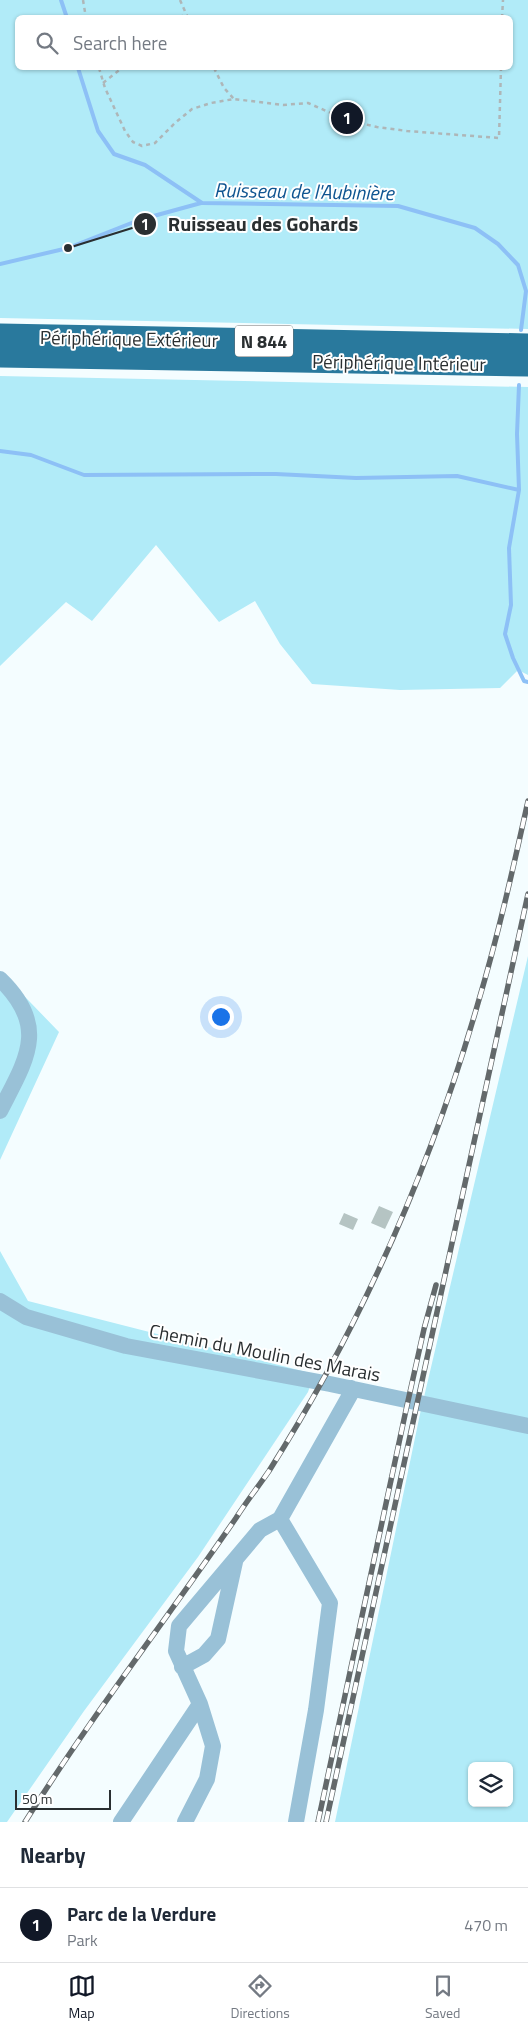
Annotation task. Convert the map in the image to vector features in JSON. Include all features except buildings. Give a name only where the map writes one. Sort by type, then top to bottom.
[{"type":"highway","name":"Périphérique Extérieur","points":[[0,336],[528,346]]},
{"type":"highway","name":"Périphérique Intérieur","points":[[0,356],[528,364]]},
{"type":"street","points":[[0,980],[9,988],[27,1015],[30,1041],[22,1069],[0,1111]]},
{"type":"street","name":"Chemin du Moulin des Marais","points":[[0,1301],[26,1317],[126,1346],[351,1388],[528,1426]]},
{"type":"street","points":[[185,1822],[206,1779],[213,1746],[200,1704],[176,1651],[179,1626],[260,1530],[280,1519],[350,1395],[351,1388]]},
{"type":"street","points":[[280,1519],[330,1603],[313,1728],[296,1822]]},
{"type":"street","points":[[182,1667],[204,1655],[218,1639],[236,1559]]},
{"type":"street","points":[[121,1822],[200,1704]]},
{"type":"path","points":[[83,0],[86,15]]},
{"type":"path","points":[[180,0],[186,13],[184,15]]},
{"type":"path","points":[[502,0],[502,15]]},
{"type":"path","points":[[100,70],[125,131],[132,142],[142,146],[155,143],[175,123],[192,110],[234,100],[283,105],[308,103],[348,120],[376,127],[498,138],[500,70]]},
{"type":"path","points":[[104,83],[120,70]]},
{"type":"path","points":[[215,70],[224,88],[234,100]]},
{"type":"shaded area","points":[[0,0],[528,0],[528,329],[0,318]]},
{"type":"shaded area","points":[[0,376],[528,387],[528,675],[518,670],[500,688],[400,690],[312,684],[280,644],[255,601],[219,622],[156,545],[92,621],[66,602],[0,666]]},
{"type":"shaded area","points":[[528,956],[528,1822],[335,1822],[420,1414]]},
{"type":"shaded area","points":[[0,971],[59,1032],[0,1160]]},
{"type":"shaded area","points":[[0,1251],[28,1301],[314,1374],[308,1392],[198,1557],[84,1711],[7,1822],[0,1822]]},
{"type":"waterway","name":"Ruisseau de l'Aubinière","points":[[61,0],[66,15]]},
{"type":"waterway","name":"Ruisseau de l'Aubinière","points":[[79,70],[98,131],[114,154],[145,165],[202,203],[398,206],[475,228],[498,244],[518,265],[526,291],[521,330]]},
{"type":"waterway","points":[[0,264],[68,248],[139,220],[201,203]]},
{"type":"waterway","name":"Ruisseau de l'Aubinière","points":[[519,385],[517,434],[519,490],[509,548],[511,605],[505,634],[513,658],[524,681],[528,682]]},
{"type":"waterway","points":[[0,451],[31,455],[84,475],[276,474],[356,478],[457,476],[519,490]]},
{"type":"railway","points":[[25,1822],[102,1707],[269,1471],[302,1416],[363,1303],[415,1185],[459,1064],[492,953],[528,801]]},
{"type":"railway","points":[[326,1822],[528,894]]},
{"type":"railway","points":[[318,1822],[406,1410],[436,1285]]},
{"type":"place","name":"Parc de la Verdure","points":[[347,118]]},
{"type":"place","name":"Ruisseau des Gohards","points":[[68,248]]}]
